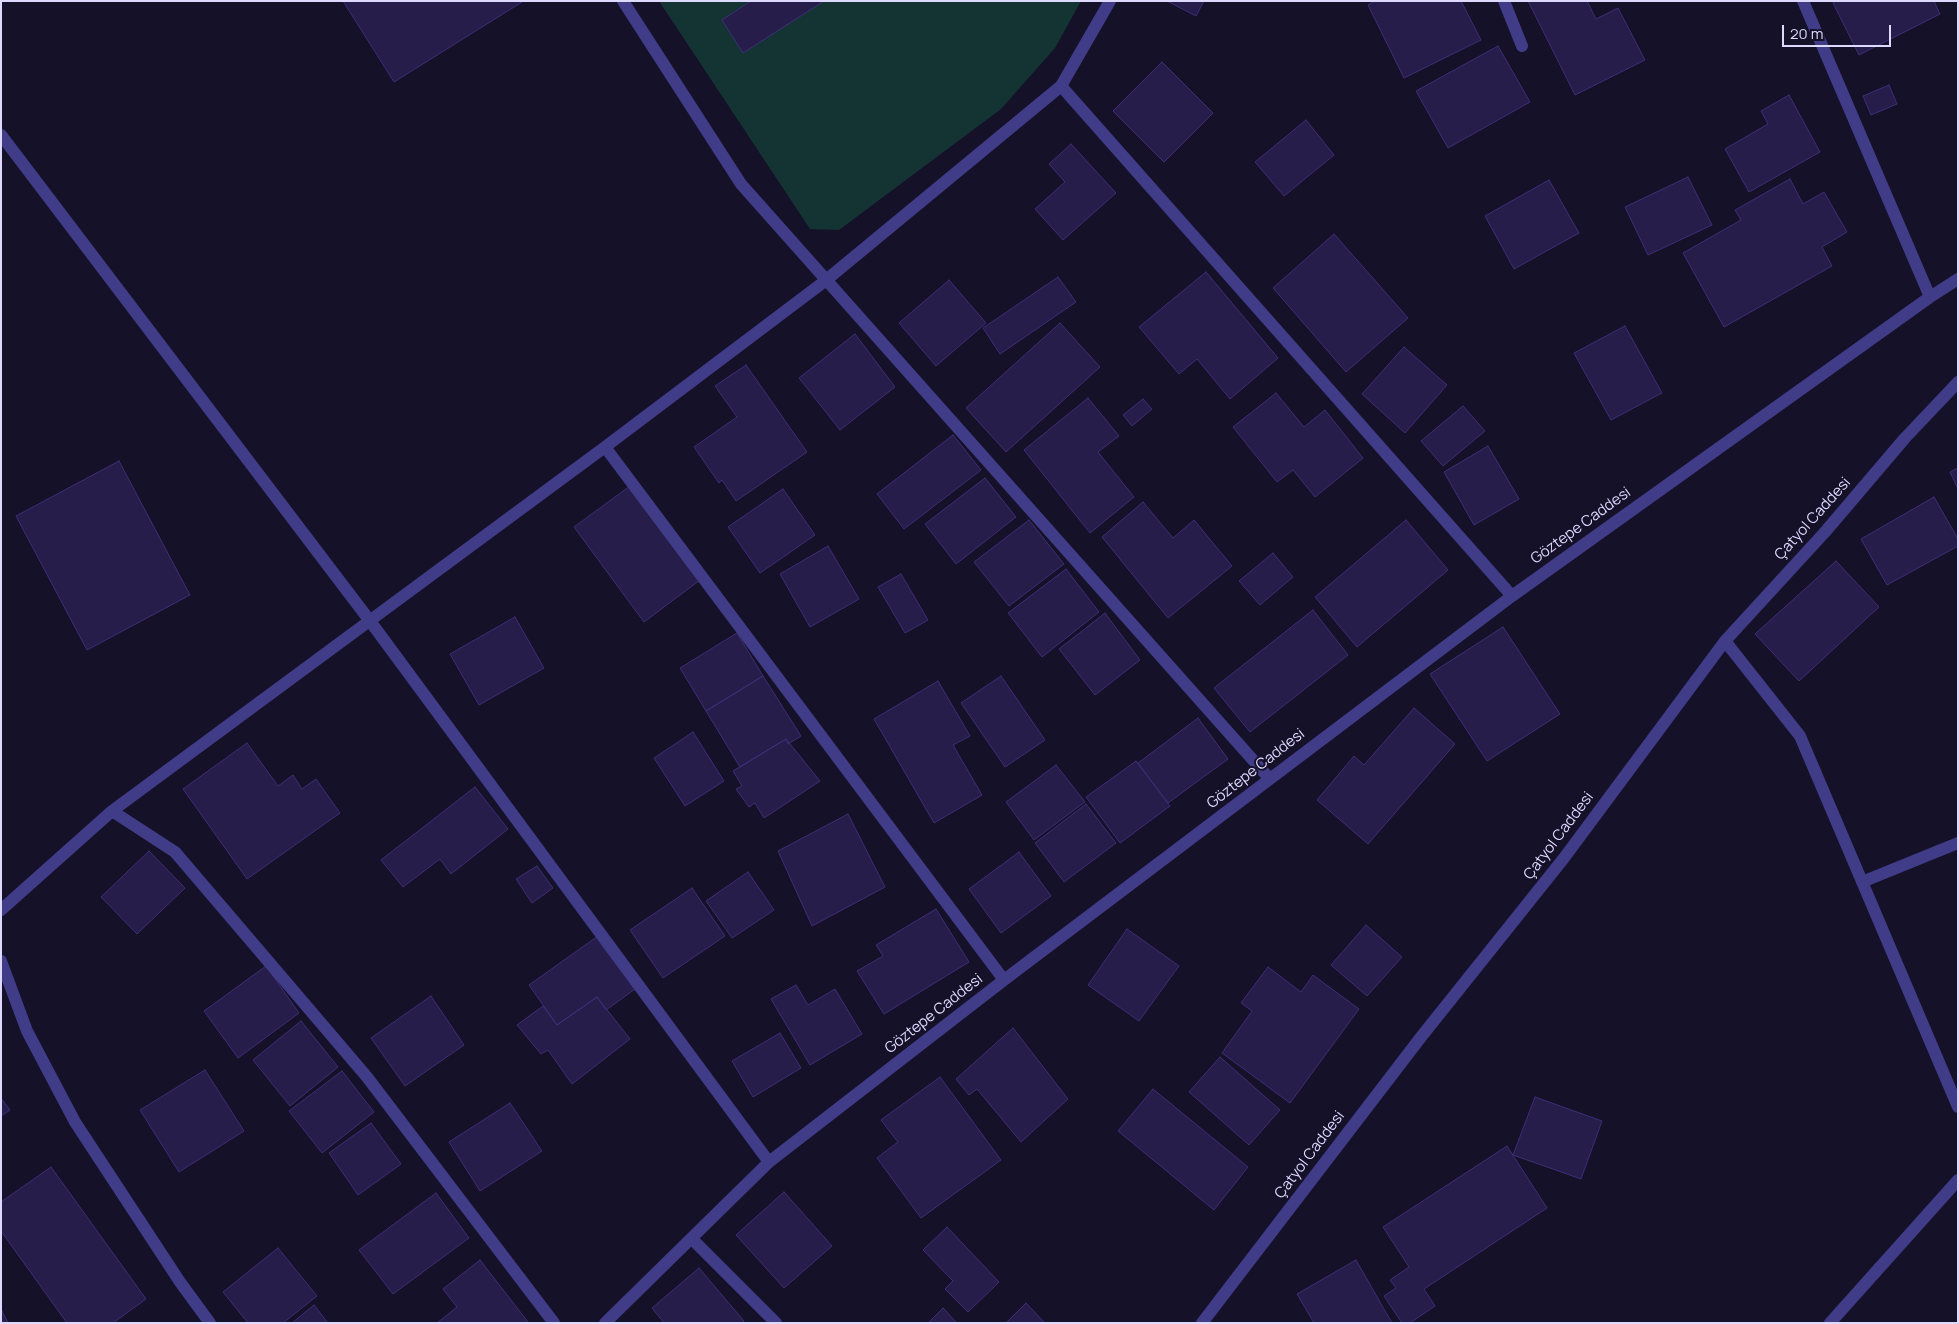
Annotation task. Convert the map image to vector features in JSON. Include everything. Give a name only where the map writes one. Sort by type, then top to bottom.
[{"type":"street","points":[[623,1],[741,184],[825,281],[1269,778]]},
{"type":"street","points":[[1,910],[112,811],[605,447],[825,281],[1061,86],[1110,1]]},
{"type":"street","points":[[1504,1],[1522,46]]},
{"type":"street","points":[[1803,1],[1930,296]]},
{"type":"street","points":[[1061,86],[1512,596]]},
{"type":"street","points":[[1,135],[370,620],[769,1162]]},
{"type":"street","name":"Göztepe Caddesi","points":[[605,1323],[769,1162],[1004,980],[1512,596],[1930,296],[1958,279]]},
{"type":"street","name":"Çatyol Caddesi","points":[[1202,1323],[1422,1037],[1564,858],[1725,641],[1825,532],[1905,438],[1958,382]]},
{"type":"street","points":[[605,447],[1004,980]]},
{"type":"street","points":[[1725,641],[1800,736],[1958,1107]]},
{"type":"street","points":[[112,811],[175,852],[182,859],[367,1077],[554,1323]]},
{"type":"street","points":[[1862,882],[1958,843]]},
{"type":"street","points":[[1,961],[27,1031],[75,1122],[180,1282],[210,1323]]},
{"type":"street","points":[[1830,1323],[1958,1180]]},
{"type":"street","points":[[692,1239],[776,1323]]},
{"type":"green space","points":[[659,1],[1081,1],[1055,48],[1001,109],[839,230],[810,229]]},
{"type":"building","points":[[343,1],[521,1],[522,2],[394,82]]},
{"type":"building","points":[[751,1],[824,1],[743,53],[722,20]]},
{"type":"building","points":[[1167,1],[1204,1],[1196,16]]},
{"type":"building","points":[[1375,1],[1461,1],[1481,40],[1404,78],[1368,5]]},
{"type":"building","points":[[1528,1],[1587,1],[1596,19],[1618,8],[1645,60],[1575,95]]},
{"type":"building","points":[[1837,1],[1934,1],[1940,14],[1859,55],[1833,3]]},
{"type":"building","points":[[1498,46],[1530,102],[1448,148],[1416,91]]},
{"type":"building","points":[[1162,62],[1213,113],[1164,162],[1113,111]]},
{"type":"building","points":[[1889,85],[1897,104],[1871,115],[1863,96]]},
{"type":"building","points":[[1789,95],[1820,152],[1749,192],[1725,149],[1768,124],[1761,111]]},
{"type":"building","points":[[1306,120],[1334,155],[1284,196],[1255,162]]},
{"type":"building","points":[[1071,144],[1116,193],[1063,240],[1035,209],[1065,182],[1049,164]]},
{"type":"building","points":[[1688,177],[1712,225],[1648,255],[1625,207]]},
{"type":"building","points":[[1790,179],[1803,204],[1824,192],[1847,232],[1822,247],[1832,266],[1724,327],[1683,253],[1741,220],[1735,210]]},
{"type":"building","points":[[1549,180],[1579,233],[1514,269],[1485,216]]},
{"type":"building","points":[[1334,234],[1408,318],[1346,372],[1273,288]]},
{"type":"building","points":[[1206,272],[1278,358],[1230,399],[1197,359],[1179,374],[1139,327]]},
{"type":"building","points":[[1058,277],[1076,302],[1000,354],[983,328]]},
{"type":"building","points":[[949,280],[986,323],[936,366],[899,323]]},
{"type":"building","points":[[1060,323],[1100,367],[1006,452],[966,408]]},
{"type":"building","points":[[1625,326],[1662,393],[1611,420],[1574,353]]},
{"type":"building","points":[[855,334],[895,387],[840,430],[799,378]]},
{"type":"building","points":[[1404,347],[1447,385],[1405,433],[1362,394]]},
{"type":"building","points":[[746,365],[807,452],[736,501],[722,480],[719,483],[694,447],[737,417],[715,386]]},
{"type":"building","points":[[1276,393],[1304,427],[1325,410],[1363,458],[1315,497],[1293,470],[1277,482],[1233,427]]},
{"type":"building","points":[[1088,398],[1119,436],[1098,452],[1134,497],[1090,533],[1024,450]]},
{"type":"building","points":[[1143,399],[1152,409],[1132,426],[1123,415]]},
{"type":"building","points":[[1463,406],[1485,431],[1443,466],[1421,441]]},
{"type":"building","points":[[953,435],[981,470],[904,529],[877,494]]},
{"type":"building","points":[[1488,446],[1519,499],[1474,525],[1444,472]]},
{"type":"building","points":[[119,461],[190,595],[87,650],[16,516]]},
{"type":"building","points":[[1958,468],[1958,489],[1950,472]]},
{"type":"building","points":[[985,478],[1016,517],[956,564],[925,524]]},
{"type":"building","points":[[630,486],[700,580],[644,622],[574,527]]},
{"type":"building","points":[[783,489],[815,535],[760,573],[728,527]]},
{"type":"building","points":[[1934,497],[1958,539],[1958,546],[1887,585],[1861,539]]},
{"type":"building","points":[[1143,502],[1173,538],[1194,520],[1232,566],[1168,618],[1102,537]]},
{"type":"building","points":[[1029,520],[1064,564],[1009,606],[974,562]]},
{"type":"building","points":[[1406,520],[1448,570],[1357,647],[1315,597]]},
{"type":"building","points":[[828,546],[859,599],[810,627],[780,574]]},
{"type":"building","points":[[1273,553],[1293,577],[1260,605],[1239,581]]},
{"type":"building","points":[[1836,561],[1879,607],[1799,681],[1755,634]]},
{"type":"building","points":[[1066,569],[1099,612],[1042,657],[1008,613]]},
{"type":"building","points":[[901,574],[928,620],[905,633],[878,587]]},
{"type":"building","points":[[1313,610],[1348,655],[1250,732],[1214,688]]},
{"type":"building","points":[[1105,613],[1140,660],[1095,695],[1059,649]]},
{"type":"building","points":[[515,617],[544,668],[479,705],[450,654]]},
{"type":"building","points":[[1503,627],[1560,714],[1487,761],[1430,674]]},
{"type":"building","points":[[737,633],[763,676],[706,711],[680,668]]},
{"type":"building","points":[[763,676],[801,736],[788,744],[786,739],[740,767],[706,711]]},
{"type":"building","points":[[1001,676],[1045,740],[1005,767],[961,703]]},
{"type":"building","points":[[938,681],[970,736],[953,745],[982,795],[934,823],[874,719]]},
{"type":"building","points":[[1414,708],[1455,744],[1368,844],[1317,800],[1354,756],[1364,765]]},
{"type":"building","points":[[1198,718],[1228,759],[1168,803],[1138,763]]},
{"type":"building","points":[[693,732],[724,781],[685,806],[654,758]]},
{"type":"building","points":[[786,739],[820,781],[764,818],[755,803],[749,807],[736,789],[742,786],[733,771]]},
{"type":"building","points":[[247,743],[278,786],[293,775],[302,789],[316,779],[340,813],[247,879],[183,789]]},
{"type":"building","points":[[1136,761],[1170,806],[1120,843],[1086,797]]},
{"type":"building","points":[[1056,765],[1085,802],[1034,840],[1006,802]]},
{"type":"building","points":[[475,787],[508,829],[451,874],[440,859],[403,887],[381,860]]},
{"type":"building","points":[[1086,804],[1116,843],[1064,882],[1035,843]]},
{"type":"building","points":[[848,814],[885,887],[812,926],[778,851]]},
{"type":"building","points":[[149,851],[185,888],[137,934],[101,897]]},
{"type":"building","points":[[1019,852],[1051,896],[1001,933],[969,889]]},
{"type":"building","points":[[537,866],[553,888],[532,903],[516,879]]},
{"type":"building","points":[[748,872],[774,910],[732,938],[706,901]]},
{"type":"building","points":[[692,888],[725,936],[663,978],[630,930]]},
{"type":"building","points":[[936,909],[969,962],[884,1014],[857,971],[883,956],[876,945]]},
{"type":"building","points":[[1366,925],[1402,957],[1367,996],[1331,965]]},
{"type":"building","points":[[1127,929],[1179,966],[1139,1021],[1088,985]]},
{"type":"building","points":[[598,936],[635,989],[606,1010],[597,997],[557,1025],[529,985]]},
{"type":"building","points":[[266,966],[299,1013],[238,1058],[204,1011]]},
{"type":"building","points":[[1268,967],[1301,992],[1313,975],[1359,1009],[1290,1103],[1222,1053],[1252,1011],[1241,1003]]},
{"type":"building","points":[[796,985],[808,1005],[835,989],[862,1034],[810,1065],[771,999]]},
{"type":"building","points":[[431,996],[464,1045],[405,1086],[371,1038]]},
{"type":"building","points":[[597,997],[630,1039],[572,1084],[548,1050],[541,1054],[517,1025],[543,1006],[557,1025]]},
{"type":"building","points":[[301,1021],[338,1067],[290,1106],[253,1060]]},
{"type":"building","points":[[1013,1028],[1068,1099],[1021,1142],[977,1089],[969,1095],[956,1079]]},
{"type":"building","points":[[780,1033],[801,1068],[753,1097],[732,1061]]},
{"type":"building","points":[[1220,1057],[1280,1110],[1249,1145],[1189,1092]]},
{"type":"building","points":[[205,1070],[244,1131],[179,1172],[140,1110]]},
{"type":"building","points":[[342,1071],[374,1112],[322,1153],[289,1111]]},
{"type":"building","points":[[940,1077],[1001,1160],[921,1218],[877,1158],[898,1142],[881,1120]]},
{"type":"building","points":[[1153,1089],[1248,1167],[1214,1210],[1118,1131]]},
{"type":"building","points":[[1535,1097],[1602,1121],[1581,1179],[1513,1155]]},
{"type":"building","points":[[1,1098],[10,1110],[1,1116]]},
{"type":"building","points":[[510,1103],[542,1151],[480,1191],[449,1142]]},
{"type":"building","points":[[371,1123],[401,1164],[358,1195],[329,1153]]},
{"type":"building","points":[[1507,1146],[1547,1208],[1424,1289],[1435,1306],[1410,1323],[1402,1323],[1384,1296],[1396,1288],[1390,1280],[1409,1267],[1383,1227]]},
{"type":"building","points":[[51,1167],[146,1299],[113,1323],[67,1323],[1,1231],[1,1202]]},
{"type":"building","points":[[784,1192],[832,1246],[784,1288],[736,1235]]},
{"type":"building","points":[[436,1193],[469,1238],[393,1294],[359,1250]]},
{"type":"building","points":[[947,1227],[999,1282],[968,1312],[945,1289],[953,1281],[923,1250]]},
{"type":"building","points":[[278,1248],[317,1296],[283,1323],[248,1323],[223,1292]]},
{"type":"building","points":[[480,1260],[528,1323],[437,1323],[457,1307],[443,1289]]},
{"type":"building","points":[[1356,1260],[1392,1323],[1314,1323],[1297,1294]]},
{"type":"building","points":[[699,1268],[744,1321],[742,1323],[664,1323],[652,1308]]},
{"type":"building","points":[[1026,1303],[1045,1323],[1006,1323]]},
{"type":"building","points":[[314,1305],[328,1323],[292,1323]]},
{"type":"building","points":[[943,1308],[957,1323],[928,1323]]},
{"type":"building","points":[[1,1309],[8,1323],[1,1323]]}]
